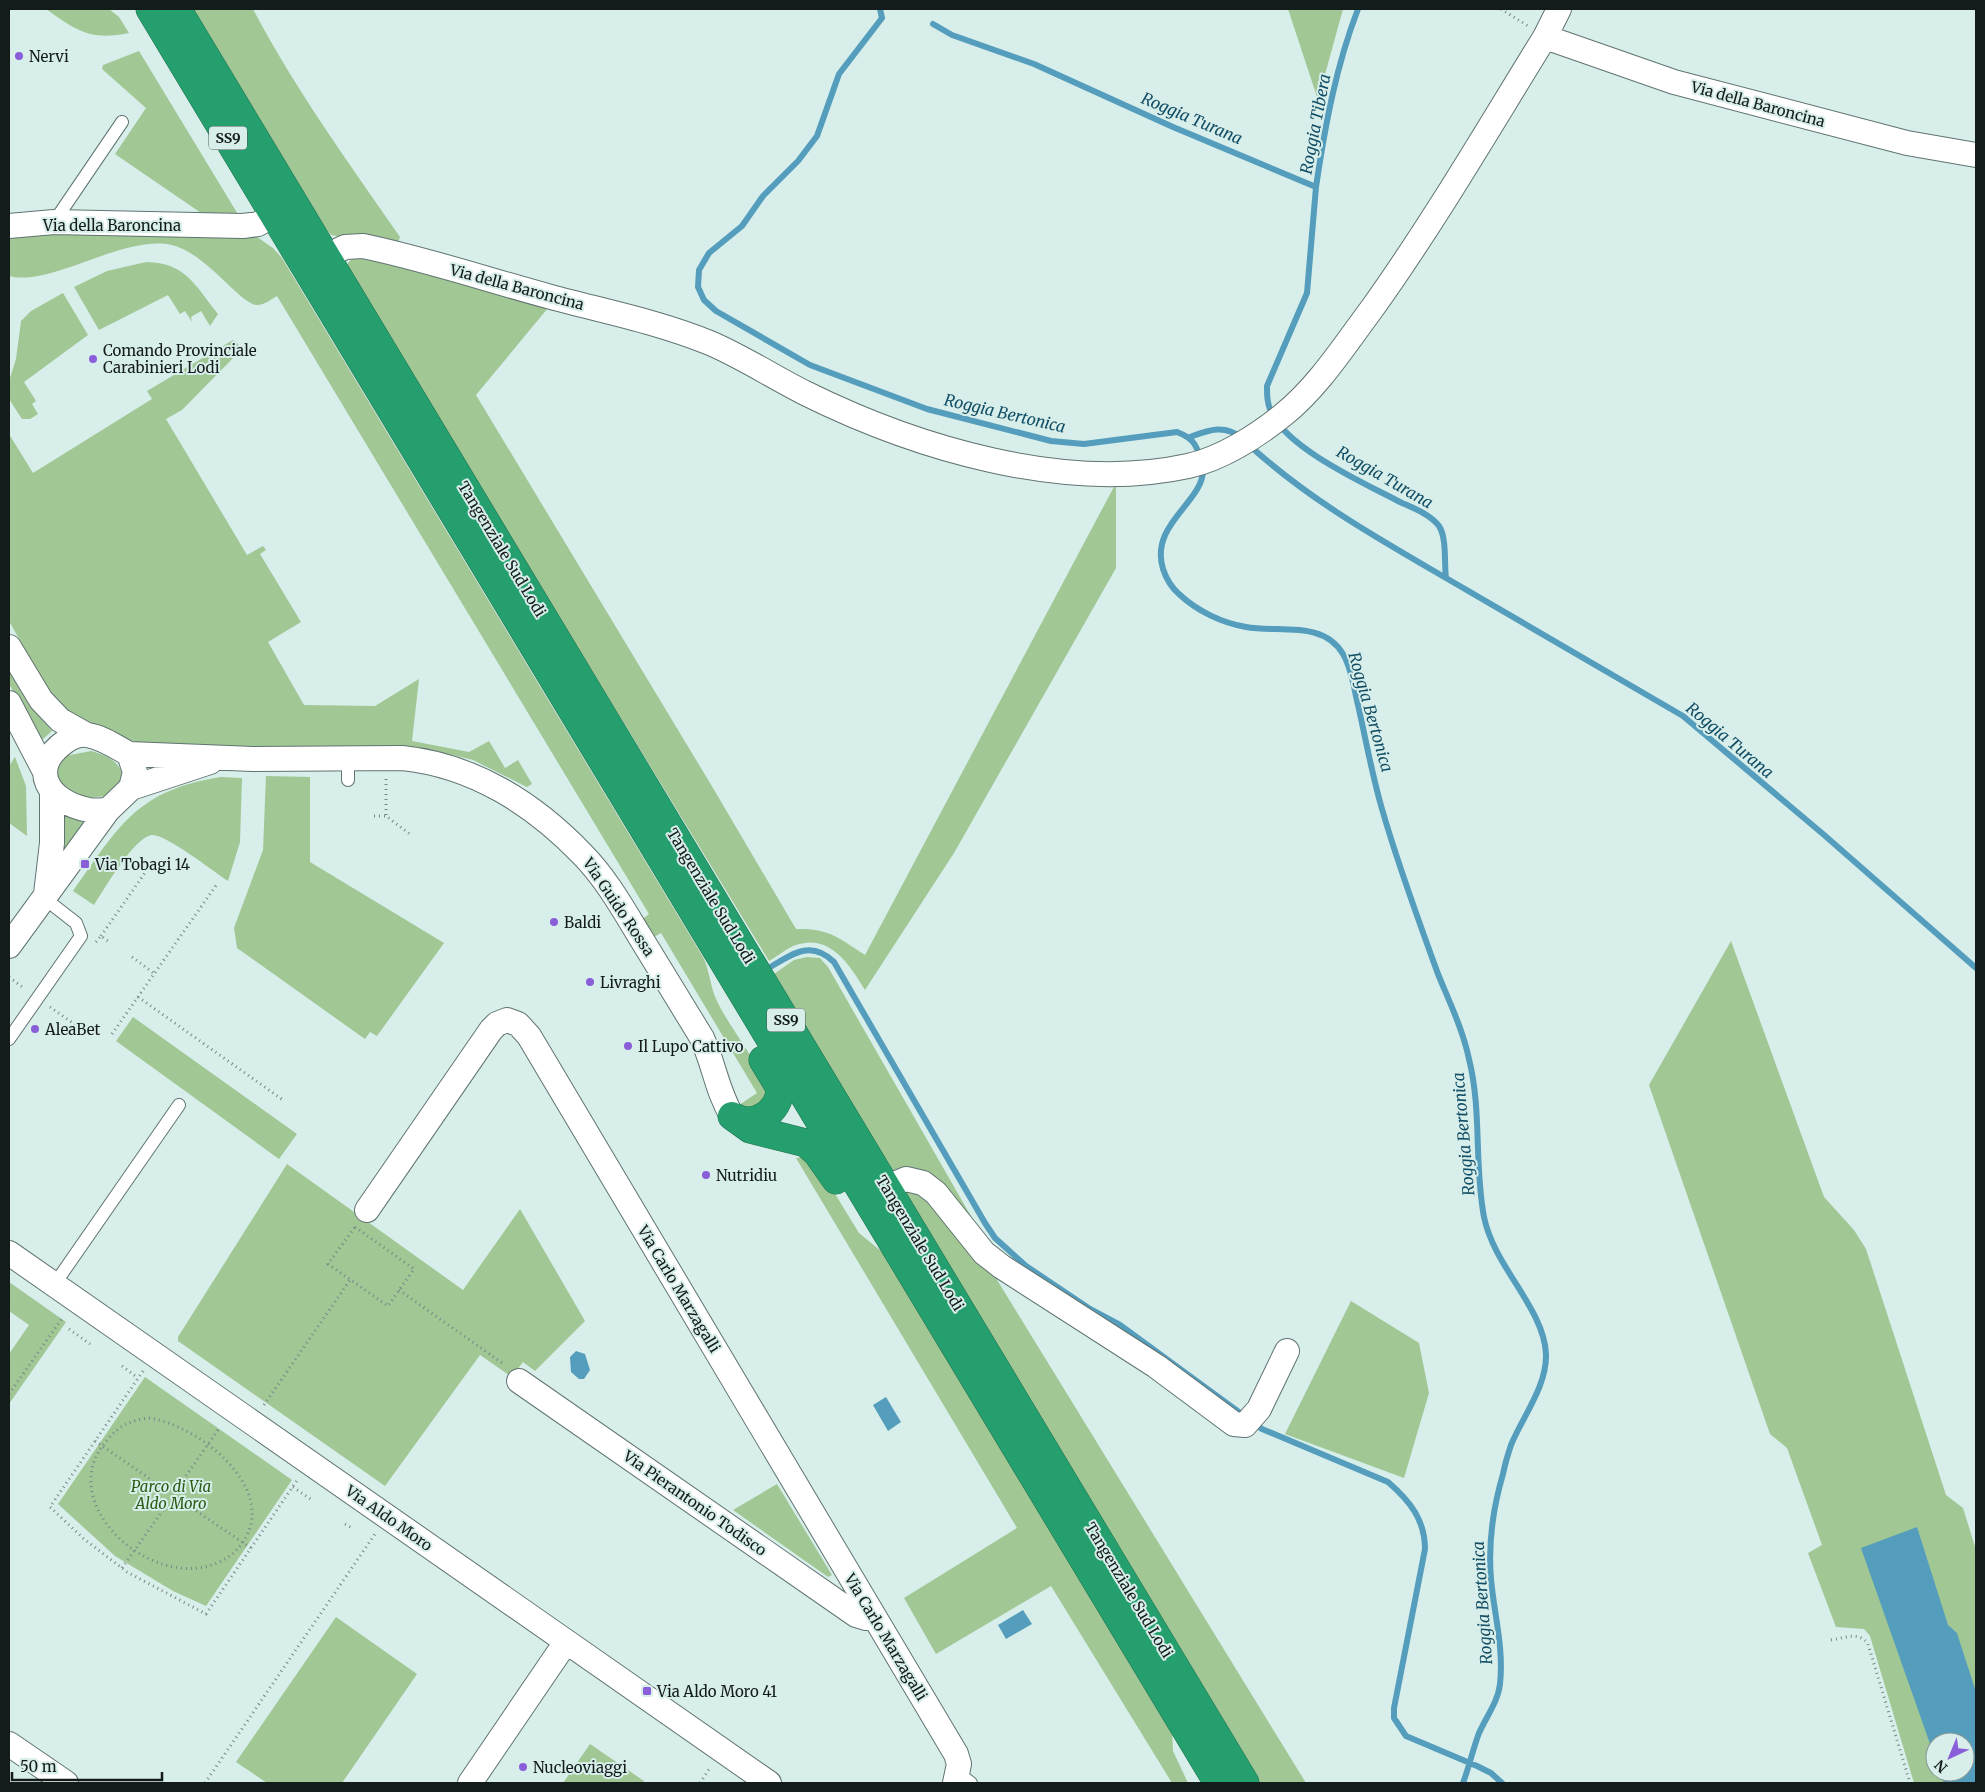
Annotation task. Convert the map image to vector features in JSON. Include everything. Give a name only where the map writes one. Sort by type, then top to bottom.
[{"type":"highway","name":"Tangenziale Sud Lodi","points":[[150,9],[892,1241],[1212,1778]]},
{"type":"highway","name":"Tangenziale Sud Lodi","points":[[177,9],[1245,1783]]},
{"type":"highway","points":[[724,962],[733,1007],[780,1088],[777,1103],[761,1118],[742,1121],[732,1116]]},
{"type":"highway","points":[[732,1116],[750,1129],[799,1141],[812,1148],[824,1162],[860,1219],[877,1233],[892,1241]]},
{"type":"street","name":"Via della Baroncina","points":[[325,257],[345,247],[363,246],[660,326],[709,343],[804,393],[846,412],[932,444],[1000,462],[1078,474],[1157,471],[1200,462],[1261,429],[1331,364],[1416,248],[1544,37],[1559,9]]},
{"type":"street","name":"Via della Baroncina","points":[[1544,37],[1674,82],[1907,143],[1976,155]]},
{"type":"street","name":"Via della Baroncina","points":[[9,226],[54,222],[243,226],[258,224],[274,215]]},
{"type":"street","points":[[9,647],[41,700],[60,720],[129,754],[135,772],[130,788],[108,810],[9,946]]},
{"type":"street","points":[[9,702],[44,770],[46,784],[52,794],[68,804],[90,810],[108,810]]},
{"type":"street","points":[[44,770],[50,756],[58,746],[72,737],[86,734]]},
{"type":"street","name":"Via Guido Rossa","points":[[129,754],[227,757],[348,769],[386,758],[424,760],[472,775],[524,803],[583,855],[623,909],[702,1038],[711,1060],[722,1099],[732,1116]]},
{"type":"street","name":"Via Guido Rossa","points":[[130,788],[227,757]]},
{"type":"street","points":[[45,897],[52,843],[52,794]]},
{"type":"street","name":"Via Carlo Marzagalli","points":[[367,1210],[491,1030],[497,1024],[507,1020],[518,1024],[529,1036],[956,1754],[961,1780]]},
{"type":"street","points":[[887,1187],[906,1179],[923,1183],[936,1194],[984,1253],[1002,1267],[1156,1366],[1234,1424],[1249,1421],[1287,1351]]},
{"type":"street","name":"Via Aldo Moro","points":[[9,1253],[769,1783]]},
{"type":"street","name":"Via Pierantonio Todisco","points":[[519,1381],[856,1615],[866,1618],[872,1615]]},
{"type":"street","points":[[470,1783],[566,1642]]},
{"type":"street","points":[[9,1744],[66,1783]]},
{"type":"lane","points":[[54,222],[122,122]]},
{"type":"lane","points":[[9,1039],[80,936],[76,923],[45,897]]},
{"type":"lane","points":[[54,1284],[179,1105]]},
{"type":"path","points":[[1501,9],[1544,37]]},
{"type":"path","points":[[386,758],[386,816]]},
{"type":"path","points":[[374,816],[386,816],[411,835]]},
{"type":"path","points":[[101,936],[150,867]]},
{"type":"path","points":[[112,1034],[218,884]]},
{"type":"path","points":[[132,957],[155,974]]},
{"type":"path","points":[[138,997],[283,1100]]},
{"type":"path","points":[[50,1007],[77,1026]]},
{"type":"path","points":[[355,1227],[414,1269],[399,1290],[388,1306],[328,1264],[355,1227]]},
{"type":"path","points":[[252,1423],[350,1280]]},
{"type":"path","points":[[399,1290],[515,1372],[519,1381]]},
{"type":"path","points":[[9,1394],[64,1315]]},
{"type":"path","points":[[69,1329],[90,1344]]},
{"type":"path","points":[[122,1366],[138,1378]]},
{"type":"path","points":[[143,1370],[50,1506],[84,1539],[122,1568],[165,1594],[206,1614],[299,1479]]},
{"type":"path","points":[[149,1418],[173,1426],[207,1446],[233,1467],[249,1491],[254,1512],[252,1524],[243,1542],[227,1558],[205,1567],[176,1567],[145,1557],[134,1551],[112,1532],[96,1507],[91,1477],[96,1455],[102,1446],[128,1422],[149,1418]]},
{"type":"path","points":[[184,1480],[221,1425]]},
{"type":"path","points":[[95,1441],[153,1481]]},
{"type":"path","points":[[293,1487],[312,1500]]},
{"type":"path","points":[[192,1508],[251,1548]]},
{"type":"path","points":[[122,1568],[162,1510]]},
{"type":"path","points":[[205,1783],[386,1517]]},
{"type":"path","points":[[345,1524],[352,1528]]},
{"type":"path","points":[[1831,1640],[1857,1635],[1868,1644],[1910,1783]]},
{"type":"green space","points":[[46,9],[109,9],[119,17],[129,33],[104,36],[94,35],[76,28]]},
{"type":"green space","points":[[192,9],[253,9],[305,97],[400,237],[396,247],[331,235],[323,225]]},
{"type":"green space","points":[[1288,9],[1343,9],[1318,100]]},
{"type":"green space","points":[[139,51],[239,216],[204,215],[115,154],[146,108],[102,69],[103,65]]},
{"type":"green space","points":[[9,234],[257,237],[273,248],[282,258],[703,957],[717,1001],[759,1071],[769,1096],[750,1111],[739,1105],[757,1093],[661,933],[647,941],[637,924],[649,914],[277,296],[260,305],[249,302],[194,255],[181,248],[167,244],[148,244],[127,248],[44,275],[26,278],[9,276]]},
{"type":"green space","points":[[362,253],[548,308],[476,395],[796,929],[817,930],[833,935],[865,955],[1116,483],[1116,568],[954,853],[865,990],[846,962],[829,947],[819,943],[808,942],[796,945],[769,961],[352,277],[348,270],[348,263],[354,256]]},
{"type":"green space","points":[[146,262],[171,266],[188,277],[218,314],[210,326],[201,311],[191,317],[192,322],[185,311],[180,314],[168,295],[99,330],[74,287],[107,271]]},
{"type":"green space","points":[[63,293],[88,335],[24,382],[36,401],[32,404],[38,414],[30,419],[22,419],[9,399],[9,381],[16,359],[21,321],[31,311]]},
{"type":"green space","points":[[233,340],[238,344],[240,351],[182,410],[166,419],[247,555],[263,546],[266,550],[260,554],[301,622],[268,642],[304,705],[375,706],[419,679],[412,741],[469,752],[489,741],[505,768],[518,760],[532,784],[527,787],[473,760],[428,749],[406,747],[155,747],[136,742],[77,719],[68,713],[49,692],[9,621],[9,434],[33,473],[152,399],[147,391]]},
{"type":"green space","points":[[9,671],[27,702],[52,731],[43,739],[40,738],[9,684]]},
{"type":"green space","points":[[91,751],[112,760],[122,773],[123,779],[107,796],[85,798],[59,786],[55,768],[65,756]]},
{"type":"green space","points":[[15,757],[26,786],[27,836],[9,823],[9,766]]},
{"type":"green space","points":[[266,776],[310,777],[310,862],[444,943],[377,1036],[370,1032],[365,1039],[237,948],[234,928],[263,850]]},
{"type":"green space","points":[[221,777],[242,778],[240,842],[228,881],[179,847],[159,836],[152,835],[145,838],[128,854],[94,905],[73,891],[118,830],[133,814],[169,791],[192,783]]},
{"type":"green space","points":[[64,813],[84,822],[66,847],[61,849]]},
{"type":"green space","points":[[1731,941],[1824,1197],[1854,1230],[1866,1249],[1946,1495],[1963,1508],[1976,1550],[1976,1783],[1914,1783],[1870,1636],[1864,1629],[1836,1627],[1808,1553],[1822,1545],[1787,1448],[1770,1434],[1649,1085]]},
{"type":"green space","points":[[807,957],[820,958],[828,967],[972,1218],[995,1251],[994,1275],[1306,1783],[1260,1783],[774,974],[794,960]]},
{"type":"green space","points":[[133,1017],[297,1134],[279,1159],[116,1041]]},
{"type":"green space","points":[[802,1157],[821,1171],[859,1233],[887,1256],[1172,1730],[1173,1751],[1188,1783],[1172,1783],[1051,1586],[936,1654],[904,1598],[1017,1528],[796,1158]]},
{"type":"green space","points":[[287,1164],[463,1290],[520,1209],[585,1321],[535,1371],[523,1362],[512,1377],[480,1355],[385,1486],[178,1341],[178,1337]]},
{"type":"green space","points":[[9,1282],[66,1322],[9,1404],[9,1354],[29,1325],[9,1311]]},
{"type":"green space","points":[[1351,1301],[1419,1343],[1429,1393],[1404,1478],[1285,1434]]},
{"type":"green space","name":"Parco di Via Aldo Moro","points":[[145,1377],[292,1480],[206,1606],[173,1591],[115,1556],[58,1504]]},
{"type":"green space","points":[[777,1484],[832,1575],[828,1577],[733,1510]]},
{"type":"green space","points":[[336,1617],[417,1674],[342,1783],[267,1783],[236,1762]]},
{"type":"green space","points":[[590,1744],[644,1781],[643,1783],[563,1783]]},
{"type":"water","points":[[576,1351],[585,1354],[590,1370],[584,1379],[579,1379],[571,1372],[570,1357]]},
{"type":"water","points":[[886,1397],[901,1422],[888,1431],[873,1405]]},
{"type":"water","points":[[1917,1527],[1948,1625],[1957,1633],[1976,1692],[1976,1783],[1944,1783],[1975,1782],[1975,1732],[1926,1732],[1861,1548]]},
{"type":"water","points":[[1023,1610],[1032,1624],[1006,1639],[998,1625]]},
{"type":"waterway","name":"Roggia Bertonica","points":[[880,9],[882,18],[839,74],[817,136],[798,161],[763,196],[742,226],[709,253],[699,270],[698,287],[704,300],[716,311],[810,365],[927,409],[1051,441],[1084,444],[1177,432],[1193,442],[1200,458]]},
{"type":"waterway","name":"Roggia Tibera","points":[[1316,187],[1332,96],[1343,52],[1358,9]]},
{"type":"waterway","name":"Roggia Turana","points":[[933,24],[952,35],[1034,64],[1173,127],[1316,187],[1307,293],[1267,386],[1270,409],[1280,426],[1293,439],[1328,464],[1431,518],[1442,531],[1446,578],[1683,716],[1823,834],[1976,968]]},
{"type":"waterway","points":[[1190,437],[1210,431],[1223,430],[1242,438]]},
{"type":"waterway","points":[[1249,445],[1295,483],[1344,517],[1446,578]]},
{"type":"waterway","name":"Roggia Bertonica","points":[[1203,468],[1196,492],[1170,526],[1164,539],[1161,553],[1164,572],[1179,594],[1194,606],[1210,615],[1228,623],[1246,627],[1299,630],[1324,636],[1334,643],[1343,654],[1349,666],[1375,783],[1388,830],[1401,871],[1466,1048],[1475,1098],[1481,1197],[1489,1235],[1507,1270],[1537,1320],[1543,1337],[1546,1354],[1543,1378],[1511,1445],[1499,1487],[1492,1526],[1490,1566],[1501,1657],[1499,1691],[1479,1733],[1463,1783]]},
{"type":"waterway","points":[[772,966],[796,953],[811,950],[826,956],[834,962],[985,1223],[995,1238],[1026,1266],[1090,1309],[1120,1325],[1262,1429],[1388,1482],[1403,1496],[1419,1520],[1425,1549],[1394,1708],[1394,1718],[1406,1736],[1477,1766],[1491,1773],[1502,1783]]},
{"type":"place","name":"Nervi","points":[[19,56]]},
{"type":"place","name":"Comando Provinciale Carabinieri Lodi","points":[[93,359]]},
{"type":"place","name":"Via Tobagi 14","points":[[85,864]]},
{"type":"place","name":"Baldi","points":[[554,922]]},
{"type":"place","name":"Livraghi","points":[[590,982]]},
{"type":"place","name":"AleaBet","points":[[35,1029]]},
{"type":"place","name":"Il Lupo Cattivo","points":[[628,1046]]},
{"type":"place","name":"Nutridiu","points":[[706,1175]]},
{"type":"place","name":"Via Aldo Moro 41","points":[[647,1691]]},
{"type":"place","name":"Nucleoviaggi","points":[[523,1767]]}]
